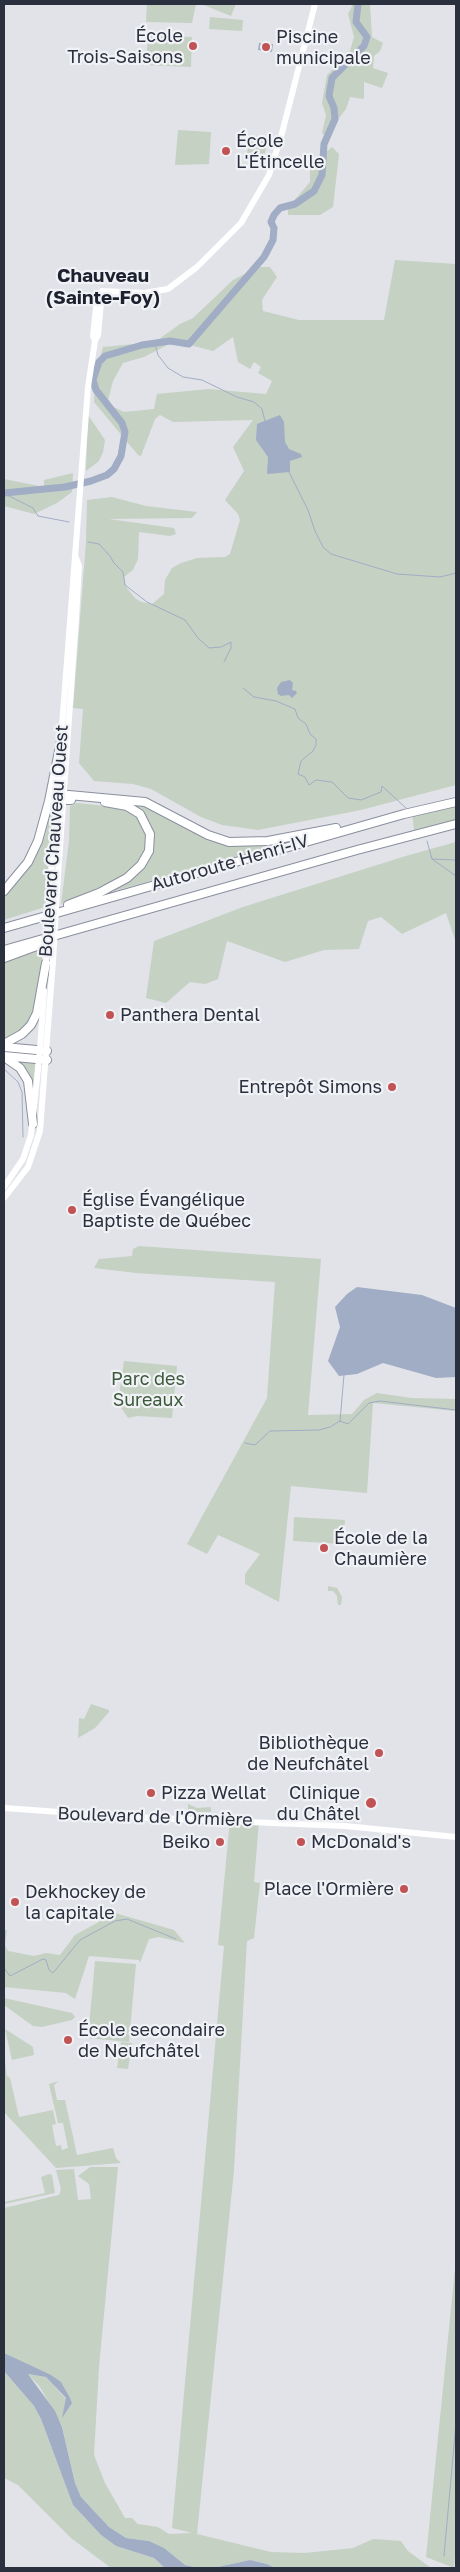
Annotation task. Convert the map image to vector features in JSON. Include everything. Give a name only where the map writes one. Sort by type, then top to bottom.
[{"type":"highway","points":[[4,891],[28,862],[38,841],[49,802],[62,736]]},
{"type":"highway","points":[[61,797],[145,802],[208,835],[229,842],[250,843],[323,832],[404,814]]},
{"type":"highway","points":[[4,927],[99,893],[127,878],[146,858],[151,845],[150,834],[145,820],[133,809],[112,803],[61,797]]},
{"type":"highway","name":"Autoroute Henri-IV","points":[[4,927],[404,814],[456,802]]},
{"type":"highway","name":"Autoroute Henri-IV","points":[[4,950],[456,824]]},
{"type":"highway","points":[[4,958],[124,916]]},
{"type":"highway","points":[[4,1046],[22,1034],[31,1025],[37,1013],[49,962]]},
{"type":"highway","points":[[4,1046],[44,1050]]},
{"type":"highway","points":[[4,1056],[43,1059]]},
{"type":"highway","points":[[4,1056],[20,1068],[28,1081],[33,1124]]},
{"type":"main road","name":"Boulevard Chauveau Ouest","points":[[61,797],[66,653],[76,557],[87,401],[95,341],[98,336],[102,290],[144,293],[168,289],[197,267],[241,222],[269,175],[315,4]]},
{"type":"main road","name":"Boulevard Chauveau Ouest","points":[[4,1187],[23,1159],[33,1124],[43,1059],[54,890],[79,574],[76,557]]},
{"type":"main road","points":[[4,1198],[19,1181],[35,1151],[40,1130],[43,1059]]},
{"type":"main road","name":"Boulevard de l'Ormière","points":[[4,1808],[128,1817],[344,1826],[456,1837]]},
{"type":"green space","points":[[147,4],[196,4],[192,23],[146,22]]},
{"type":"green space","points":[[201,4],[236,4],[231,16]]},
{"type":"green space","points":[[353,4],[370,4],[372,37],[383,43],[380,51],[374,56],[373,68],[388,73],[382,88],[364,82],[364,99],[350,97],[346,109],[325,136],[322,133],[326,115],[322,103],[327,75],[350,51],[354,37],[348,14]]},
{"type":"green space","points":[[210,17],[243,20],[242,31],[209,29]]},
{"type":"green space","points":[[148,35],[192,37],[191,67],[146,65]]},
{"type":"green space","points":[[178,130],[211,132],[209,164],[175,165]]},
{"type":"green space","points":[[243,135],[269,138],[264,156],[247,155],[248,146],[242,146]]},
{"type":"green space","points":[[332,147],[339,154],[333,207],[320,215],[288,215],[288,208],[310,182],[310,166]]},
{"type":"green space","points":[[395,260],[456,264],[456,785],[361,810],[258,830],[222,825],[201,817],[151,789],[133,784],[94,781],[79,763],[83,709],[73,708],[86,542],[87,500],[112,497],[146,506],[197,512],[192,518],[109,519],[174,528],[176,534],[170,536],[139,532],[138,559],[133,570],[124,577],[126,587],[135,598],[141,602],[152,604],[164,594],[165,580],[172,568],[197,558],[225,557],[230,554],[240,520],[238,514],[225,500],[244,471],[233,447],[253,420],[173,422],[160,415],[155,419],[141,456],[138,455],[94,402],[95,379],[103,347],[155,342],[180,324],[193,318],[233,280],[259,267],[270,267],[277,277],[262,300],[263,311],[299,320],[384,320]],"holes":[[[233,337],[238,362],[250,369],[254,362],[261,367],[258,373],[272,381],[266,394],[209,389],[157,394],[154,409],[124,412],[107,404],[113,381],[123,363],[144,357],[175,341],[213,351]]]},
{"type":"green space","points":[[88,415],[105,440],[99,461],[86,471]]},
{"type":"green space","points":[[73,473],[72,492],[57,503],[34,514],[4,506],[4,479],[44,487],[44,480]]},
{"type":"green space","points":[[53,801],[45,907],[4,920],[4,896],[36,856],[45,836]]},
{"type":"green space","points":[[77,803],[124,808],[136,815],[144,829],[147,849],[134,866],[120,878],[61,904],[69,841],[70,806]]},
{"type":"green space","points":[[141,803],[226,844],[250,846],[277,845],[114,891],[113,889],[144,867],[153,850],[154,837],[149,822],[140,811],[129,804]]},
{"type":"green space","points":[[456,806],[456,820],[414,830],[412,812]]},
{"type":"green space","points":[[456,842],[456,943],[446,913],[402,934],[381,917],[368,921],[359,949],[324,950],[285,962],[227,941],[218,979],[205,984],[190,982],[166,1003],[146,998],[154,941],[243,907]]},
{"type":"green space","points":[[42,947],[42,970],[31,1018],[18,1034],[4,1040],[4,961]]},
{"type":"green space","points":[[12,1059],[35,1060],[34,1089],[27,1072]]},
{"type":"green space","points":[[139,1246],[321,1259],[308,1415],[352,1414],[364,1400],[377,1393],[412,1398],[456,1399],[456,1411],[373,1403],[367,1493],[291,1486],[279,1602],[245,1584],[245,1574],[260,1554],[218,1535],[207,1554],[187,1544],[267,1398],[275,1282],[136,1273],[94,1268],[99,1259],[132,1256],[133,1249]]},
{"type":"green space","name":"Parc des Sureaux","points":[[124,1361],[177,1366],[172,1418],[137,1416],[128,1418],[118,1403]]},
{"type":"green space","points":[[294,1517],[345,1520],[343,1544],[293,1541]]},
{"type":"green space","points":[[328,1586],[337,1588],[342,1597],[341,1605],[338,1605],[337,1596],[333,1591],[328,1591]]},
{"type":"green space","points":[[91,1704],[109,1710],[109,1712],[95,1728],[78,1738],[79,1718],[84,1719]]},
{"type":"green space","points":[[188,1804],[197,1808],[211,1807],[211,1812],[191,1812],[188,1810]]},
{"type":"green space","points":[[230,1820],[259,1821],[254,1882],[260,1883],[254,1938],[247,1941],[234,2170],[197,2534],[271,2552],[305,2553],[353,2548],[373,2539],[401,2541],[408,2551],[431,2568],[275,2568],[250,2560],[213,2568],[199,2568],[185,2565],[163,2548],[149,2541],[126,2538],[109,2527],[81,2497],[75,2483],[62,2426],[40,2387],[28,2374],[46,2377],[66,2399],[64,2412],[69,2396],[61,2382],[4,2353],[4,2208],[59,2195],[61,2189],[56,2170],[74,2169],[78,2200],[91,2199],[89,2184],[78,2176],[90,2167],[118,2167],[99,2367],[94,2455],[105,2483],[125,2518],[132,2518],[138,2524],[158,2527],[169,2534],[192,2533],[172,2528],[224,1946],[218,1945]]},
{"type":"green space","points":[[115,1913],[174,1930],[185,1943],[159,1937],[149,1939],[140,1963],[139,1960],[89,1956],[75,1999],[66,1993],[4,1987],[4,1930],[7,1930],[5,1945],[8,1951],[34,1956],[46,1953],[60,1955],[75,1935]]},
{"type":"green space","points":[[95,1961],[136,1964],[129,2042],[88,2038]]},
{"type":"green space","points":[[4,1998],[72,2013],[75,2017],[72,2020],[42,2027],[33,2026],[4,2005]]},
{"type":"green space","points":[[5,2029],[33,2047],[34,2055],[12,2060]]},
{"type":"green space","points":[[121,2042],[132,2043],[128,2069],[117,2068]]},
{"type":"green space","points":[[4,2053],[7,2076],[10,2078],[19,2117],[53,2110],[56,2124],[52,2125],[56,2146],[61,2145],[62,2150],[68,2148],[63,2123],[58,2123],[49,2084],[59,2081],[54,2085],[57,2100],[65,2100],[77,2155],[113,2148],[116,2158],[121,2163],[56,2168],[4,2112]]},
{"type":"green space","points":[[49,2174],[52,2175],[55,2193],[4,2204],[4,2202],[45,2193],[41,2177]]},
{"type":"green space","points":[[456,2259],[456,2543],[454,2568],[426,2557]]},
{"type":"green space","points":[[4,2371],[34,2406],[41,2419],[73,2505],[101,2535],[116,2546],[154,2558],[165,2568],[111,2568],[71,2538],[18,2485],[4,2478]]},
{"type":"water","name":"Piscine municipale","points":[[259,43],[273,44],[272,52],[258,50]]},
{"type":"water","points":[[280,415],[284,422],[285,442],[289,449],[301,454],[302,457],[290,461],[290,472],[267,474],[268,457],[256,440],[257,424]]},
{"type":"water","points":[[290,680],[293,683],[292,690],[297,693],[292,698],[289,695],[281,696],[278,694],[277,688],[281,682]]},
{"type":"water","points":[[357,1287],[422,1295],[456,1308],[456,1377],[436,1378],[383,1363],[357,1374],[339,1376],[328,1361],[340,1327],[335,1307],[347,1294]]},
{"type":"water","points":[[4,2353],[51,2375],[61,2382],[69,2396],[72,2403],[62,2418],[66,2398],[46,2377],[28,2374],[55,2411],[62,2427],[75,2483],[81,2497],[109,2527],[126,2538],[149,2541],[164,2548],[185,2565],[199,2568],[165,2568],[154,2558],[116,2546],[101,2535],[73,2505],[41,2419],[34,2406],[4,2371]]},
{"type":"water","points":[[250,2560],[275,2568],[213,2568]]},
{"type":"waterway","points":[[4,493],[65,487],[91,481],[107,475],[114,469],[121,456],[125,432],[122,423],[96,390],[93,380],[99,362],[105,356],[142,345],[170,341],[189,344],[264,257],[273,240],[274,228],[271,222],[274,215],[280,208],[295,204],[314,191],[322,175],[324,144],[335,119],[334,108],[329,96],[332,78],[364,46],[367,37],[356,22],[358,4]]},
{"type":"waterway","points":[[155,344],[158,355],[168,368],[183,377],[202,380],[237,397],[254,402],[262,409],[265,421]]},
{"type":"waterway","points":[[289,472],[308,510],[323,547],[331,554],[397,574],[440,577],[456,573]]},
{"type":"waterway","points":[[5,494],[33,508],[38,516],[69,522]]},
{"type":"waterway","points":[[88,542],[99,544],[110,556],[123,572],[125,585],[147,602],[185,620],[198,638],[209,648],[221,647],[231,642],[231,648],[224,662]]},
{"type":"waterway","points":[[243,688],[254,697],[276,701],[295,709],[298,718],[306,724],[310,734],[316,739],[316,745],[313,751],[301,761],[298,774],[305,777],[309,785],[316,780],[332,782],[348,798],[361,800],[381,792],[382,786],[406,808]]},
{"type":"waterway","points":[[427,841],[432,859],[456,860]]},
{"type":"waterway","points":[[432,859],[456,876]]},
{"type":"waterway","points":[[4,1069],[18,1082],[22,1092],[23,1137]]},
{"type":"waterway","points":[[245,1443],[255,1445],[270,1431],[319,1430],[330,1427],[340,1421],[344,1375]]},
{"type":"waterway","points":[[340,1421],[348,1424],[369,1403],[380,1401],[456,1410]]},
{"type":"waterway","points":[[4,1968],[10,1976],[43,1959],[46,1960],[49,1970],[53,1973],[80,1940],[115,1921],[127,1919],[176,1939]]},
{"type":"waterway","points":[[444,2556],[456,2423]]},
{"type":"place","name":"École Trois-Saisons","points":[[193,46]]},
{"type":"place","name":"Piscine municipale","points":[[266,47]]},
{"type":"place","name":"École L'Étincelle","points":[[226,151]]},
{"type":"place","name":"Panthera Dental","points":[[110,1015]]},
{"type":"place","name":"Entrepôt Simons","points":[[392,1087]]},
{"type":"place","name":"Église Évangélique Baptiste de Québec","points":[[72,1210]]},
{"type":"place","name":"École de la Chaumière","points":[[324,1548]]},
{"type":"place","name":"Bibliothèque de Neufchâtel","points":[[379,1753]]},
{"type":"place","name":"Pizza Wellat","points":[[151,1793]]},
{"type":"place","name":"Clinique du Châtel","points":[[371,1803]]},
{"type":"place","name":"Beiko","points":[[220,1842]]},
{"type":"place","name":"McDonald's","points":[[301,1842]]},
{"type":"place","name":"Place l'Ormière","points":[[404,1889]]},
{"type":"place","name":"Dekhockey de la capitale","points":[[15,1902]]},
{"type":"place","name":"École secondaire de Neufchâtel","points":[[68,2040]]},
{"type":"district","name":"Chauveau (Sainte-Foy)","points":[[103,287]]}]
